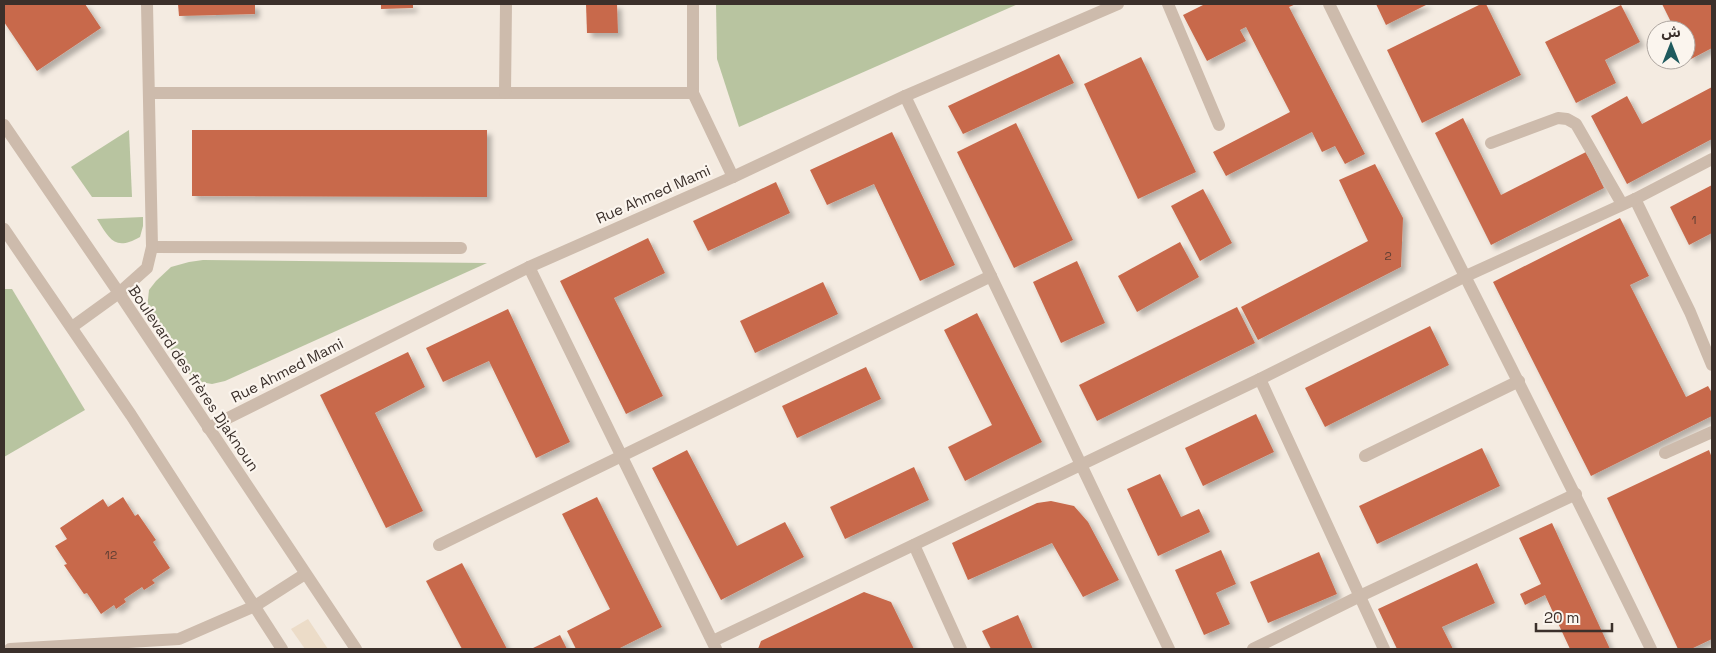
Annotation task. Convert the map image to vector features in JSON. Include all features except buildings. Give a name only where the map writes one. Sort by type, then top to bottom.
[{"type":"street","points":[[72,327],[119,293],[147,268],[152,247],[147,4]]},
{"type":"street","points":[[505,93],[506,4]]},
{"type":"street","points":[[693,4],[693,94],[733,177]]},
{"type":"street","name":"Rue Ahmed Mami","points":[[208,428],[529,267],[733,177],[905,96],[1118,4]]},
{"type":"street","points":[[1168,4],[1219,125]]},
{"type":"street","points":[[1328,4],[1576,494],[1651,649]]},
{"type":"street","points":[[148,93],[693,94]]},
{"type":"street","points":[[905,96],[1169,649]]},
{"type":"street","points":[[1491,143],[1558,118],[1566,119],[1576,124],[1622,204]]},
{"type":"street","name":"Boulevard des frères Djaknoun","points":[[4,125],[119,293],[356,649]]},
{"type":"street","points":[[529,267],[715,645],[914,544],[1260,378],[1466,276],[1635,198],[1712,159]]},
{"type":"street","points":[[1635,198],[1690,312],[1712,365]]},
{"type":"street","points":[[4,229],[8,241],[72,327],[282,649]]},
{"type":"street","points":[[152,247],[460,248]]},
{"type":"street","points":[[439,544],[991,276]]},
{"type":"street","points":[[1260,378],[1384,649]]},
{"type":"street","points":[[1365,456],[1519,381]]},
{"type":"street","points":[[1665,454],[1712,432]]},
{"type":"street","points":[[1253,649],[1576,494]]},
{"type":"street","points":[[914,544],[961,649]]},
{"type":"street","points":[[10,649],[179,639],[255,606],[305,574]]},
{"type":"green space","points":[[716,4],[1018,4],[739,127],[717,59]]},
{"type":"green space","points":[[129,130],[132,197],[92,197],[71,167]]},
{"type":"green space","points":[[143,217],[140,237],[125,243],[119,243],[110,238],[97,219]]},
{"type":"green space","points":[[203,260],[487,263],[225,381],[212,384],[195,381],[168,346],[147,309],[149,290],[171,267]]},
{"type":"green space","points":[[4,289],[12,289],[85,410],[4,457]]},
{"type":"shaded area","points":[[308,619],[328,649],[305,649],[291,629]]}]
